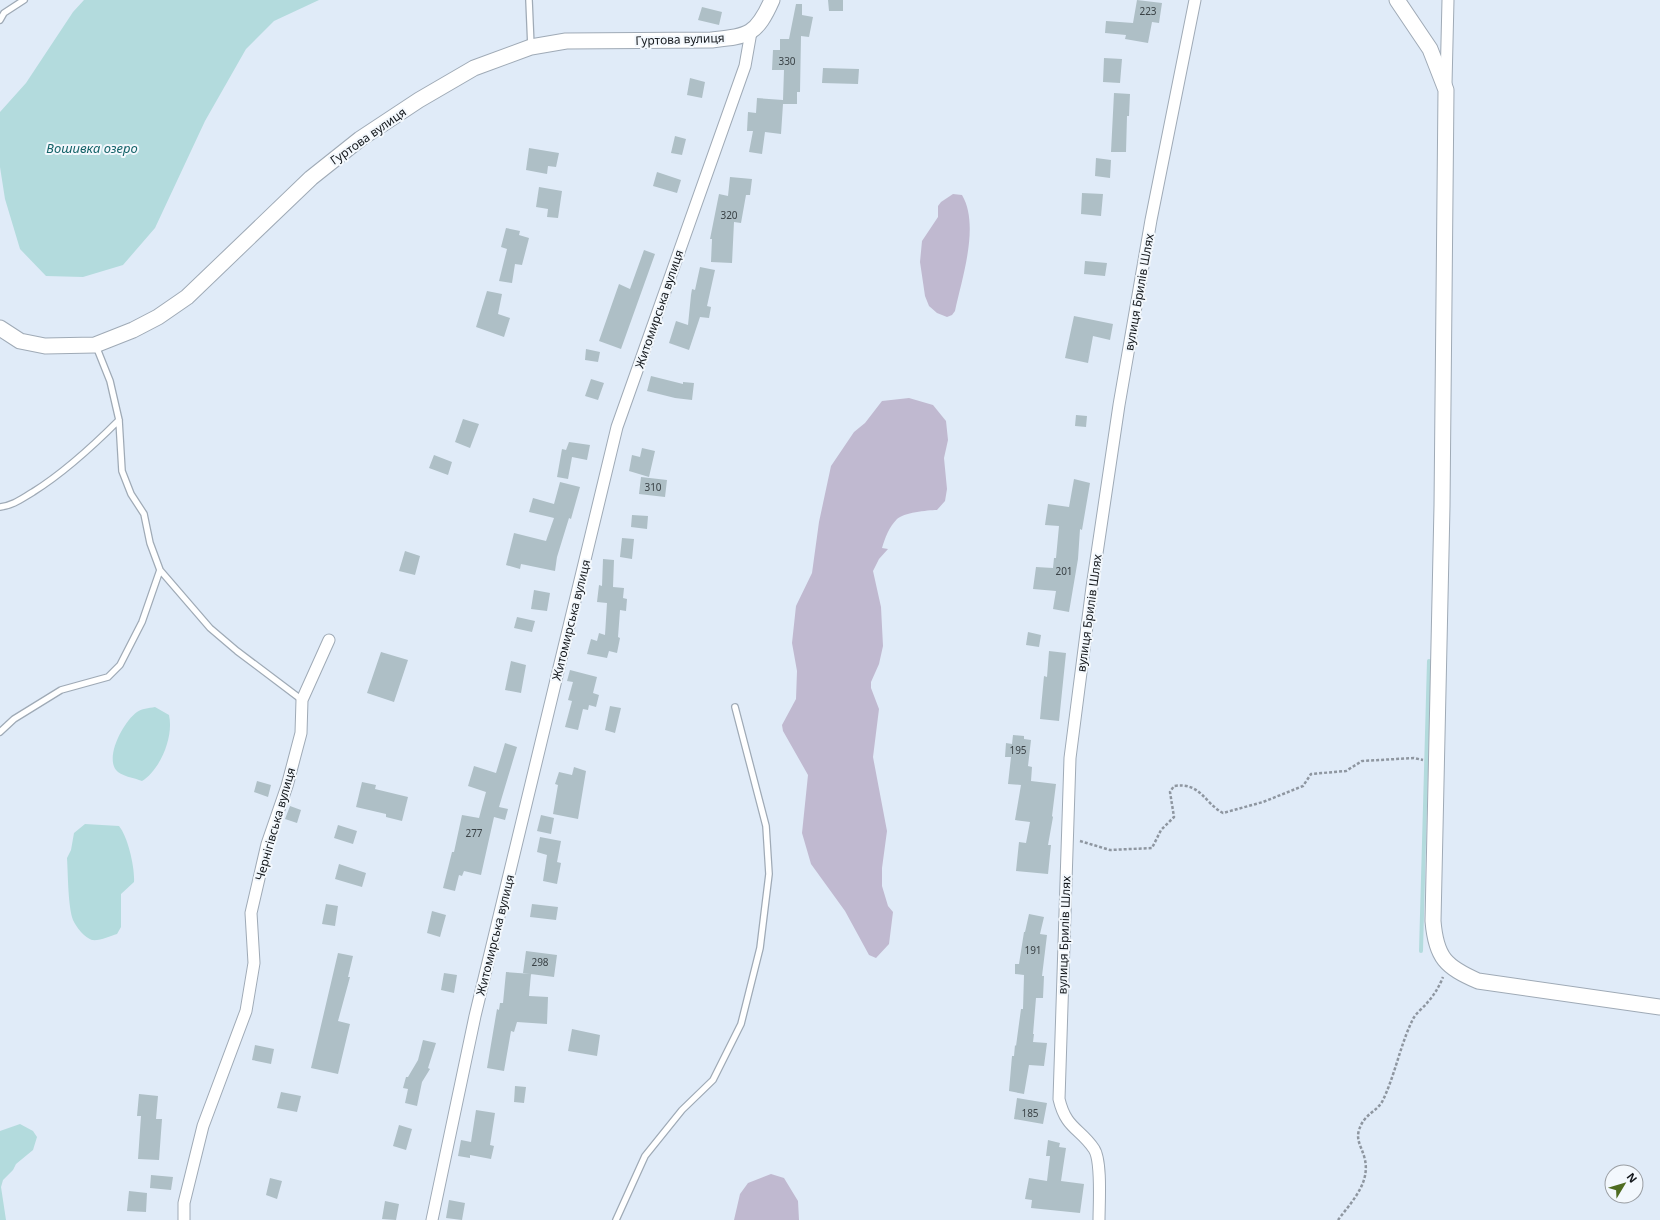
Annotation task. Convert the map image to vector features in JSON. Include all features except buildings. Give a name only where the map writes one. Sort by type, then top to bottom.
[{"type":"street","points":[[751,32],[761,22],[772,0]]},
{"type":"street","name":"вулиця Брилів Шлях","points":[[1099,1220],[1098,1165],[1095,1150],[1070,1124],[1062,1112],[1059,1099],[1070,758],[1092,587],[1119,404],[1151,220],[1195,0]]},
{"type":"street","points":[[1397,0],[1430,49],[1446,90]]},
{"type":"street","points":[[1448,0],[1442,506],[1433,921],[1434,940],[1441,955],[1448,964],[1460,973],[1478,981],[1660,1007]]},
{"type":"street","name":"Гуртова вулиця","points":[[0,328],[20,341],[45,346],[95,345],[133,330],[158,317],[187,297],[311,178],[360,139],[420,100],[474,68],[531,47],[566,41],[711,40],[733,38],[751,32]]},
{"type":"street","name":"Житомирська вулиця","points":[[432,1220],[475,1016],[618,427],[745,66],[751,32]]},
{"type":"street","name":"Чернігівська вулиця","points":[[184,1220],[184,1203],[203,1126],[246,1011],[254,963],[251,913],[267,844],[287,786],[301,733],[302,700],[329,640]]},
{"type":"lane","points":[[0,20],[4,13],[24,0]]},
{"type":"lane","points":[[529,0],[531,47]]},
{"type":"lane","points":[[95,345],[110,381],[119,420],[122,471],[131,494],[144,514],[150,543],[160,570],[210,628],[237,651],[302,700]]},
{"type":"lane","points":[[0,507],[12,505],[51,481],[88,451],[119,420]]},
{"type":"lane","points":[[0,732],[14,719],[61,690],[108,677],[120,665],[142,622],[160,570]]},
{"type":"lane","points":[[616,1220],[645,1156],[682,1110],[713,1080],[741,1024],[760,948],[769,874],[766,826],[735,707]]},
{"type":"path","points":[[1068,837],[1110,850],[1152,848],[1161,830],[1174,817],[1170,792],[1174,786],[1185,784],[1197,790],[1208,799],[1215,809],[1223,813],[1263,802],[1303,786],[1311,774],[1346,771],[1362,761],[1414,758],[1424,760]]},
{"type":"path","points":[[1338,1220],[1358,1195],[1364,1181],[1366,1167],[1364,1155],[1357,1140],[1360,1129],[1367,1115],[1381,1104],[1413,1017],[1427,1004],[1438,989],[1448,964]]},
{"type":"shaded area","points":[[953,194],[962,195],[967,207],[970,236],[965,268],[955,311],[952,315],[947,317],[937,313],[929,306],[925,296],[920,262],[922,241],[938,217],[938,206],[941,202]]},
{"type":"shaded area","points":[[909,398],[933,405],[946,421],[948,440],[944,458],[947,489],[945,501],[937,510],[922,511],[910,514],[900,517],[894,522],[882,548],[888,549],[879,559],[873,571],[881,607],[883,646],[879,664],[871,682],[871,688],[879,709],[873,757],[887,831],[882,868],[882,886],[888,906],[893,912],[889,944],[876,958],[869,955],[845,911],[811,864],[802,833],[808,775],[783,731],[782,725],[796,699],[797,671],[792,643],[796,606],[812,573],[819,522],[831,466],[854,432],[865,423],[882,401]]},
{"type":"shaded area","points":[[771,1174],[784,1178],[798,1201],[799,1220],[734,1220],[740,1194],[748,1183]]},
{"type":"water","name":"Вошивка озеро","points":[[84,0],[319,0],[274,21],[246,49],[205,121],[155,228],[123,265],[83,277],[46,276],[20,249],[5,199],[0,167],[0,112],[26,83],[73,12]]},
{"type":"water","points":[[155,707],[169,715],[169,733],[160,761],[149,776],[142,781],[124,775],[116,770],[113,764],[114,748],[127,723],[137,712]]},
{"type":"water","points":[[85,824],[119,826],[128,845],[134,876],[134,882],[121,894],[121,927],[117,934],[95,940],[86,937],[76,926],[71,914],[69,899],[67,858],[71,850],[74,833]]},
{"type":"water","points":[[20,1124],[33,1131],[37,1137],[33,1150],[16,1164],[13,1170],[3,1180],[1,1187],[6,1220],[0,1220],[0,1131]]},
{"type":"waterway","points":[[1421,951],[1429,661]]}]
